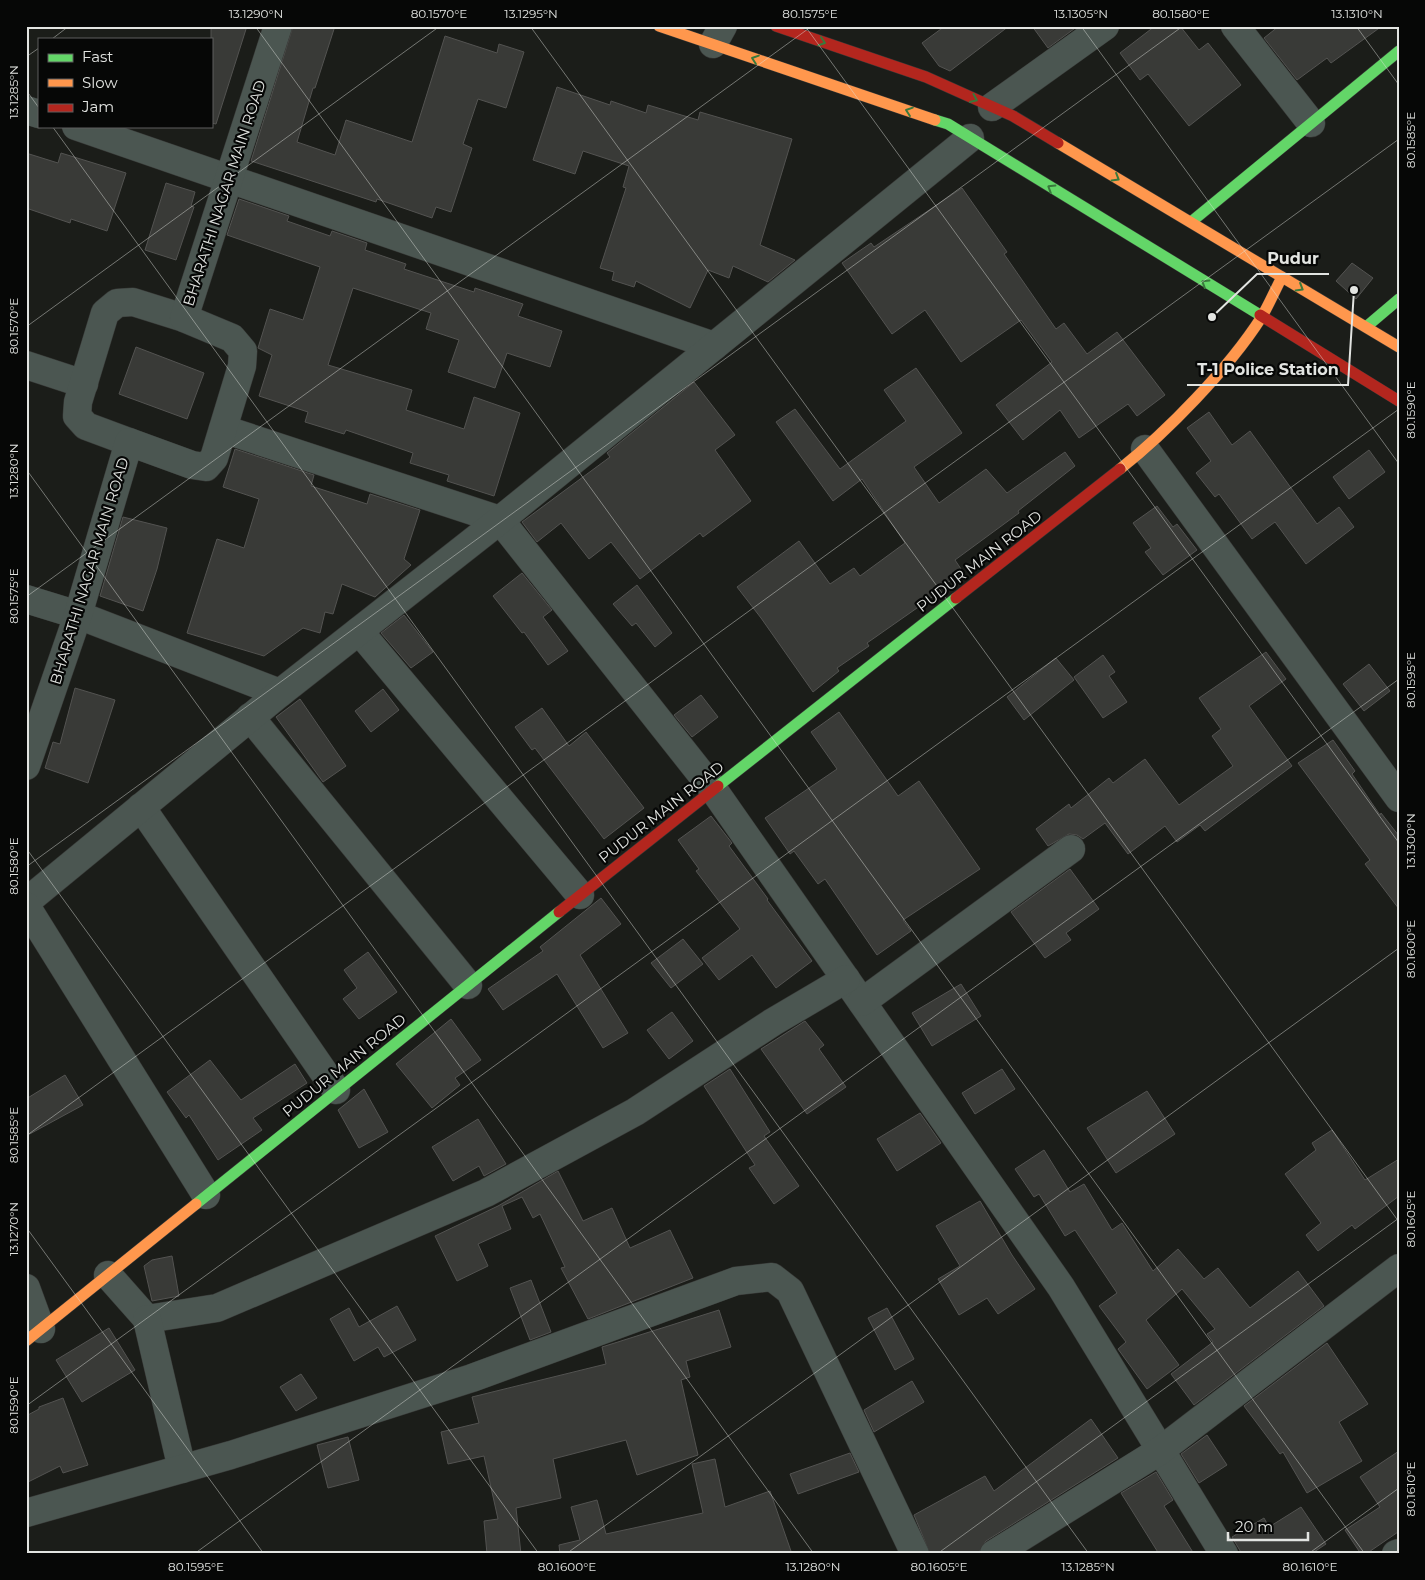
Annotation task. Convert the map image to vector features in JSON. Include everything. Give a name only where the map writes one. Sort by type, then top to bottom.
[{"type":"street","name":"BHARATHI NAGAR MAIN ROAD","points":[[26,766],[78,615],[129,442],[192,465],[206,467],[214,458],[242,366],[243,350],[232,338],[184,318],[278,26]]},
{"type":"street","points":[[659,26],[718,35],[948,124],[1399,401]]},
{"type":"street","points":[[776,26],[926,77],[1013,116],[1399,347]]},
{"type":"street","points":[[992,107],[1105,26]]},
{"type":"street","points":[[1235,26],[1311,123]]},
{"type":"street","points":[[1191,222],[1399,51]]},
{"type":"street","points":[[26,110],[38,114]]},
{"type":"street","points":[[82,128],[714,346]]},
{"type":"street","points":[[26,902],[280,693],[500,520],[970,138]]},
{"type":"street","name":"PUDUR MAIN ROAD","points":[[34,1335],[580,895],[1145,449],[1221,370],[1261,318],[1282,277]]},
{"type":"street","points":[[1366,327],[1399,299]]},
{"type":"street","points":[[129,442],[86,426],[77,416],[84,384],[105,313],[117,303],[133,302],[184,318]]},
{"type":"street","points":[[26,365],[84,384]]},
{"type":"street","points":[[223,429],[500,520],[713,789],[1061,1287],[1224,1554]]},
{"type":"street","points":[[1145,449],[1399,798]]},
{"type":"street","points":[[26,599],[78,615],[280,693]]},
{"type":"street","points":[[359,631],[580,895]]},
{"type":"street","points":[[250,718],[468,985]]},
{"type":"street","points":[[142,807],[336,1090]]},
{"type":"street","points":[[862,1002],[1071,849]]},
{"type":"street","points":[[26,906],[206,1195]]},
{"type":"street","points":[[147,1319],[217,1308],[486,1193],[635,1112],[773,1022],[846,979]]},
{"type":"street","points":[[994,1554],[1161,1450],[1399,1268]]},
{"type":"street","points":[[108,1275],[147,1319],[182,1469]]},
{"type":"street","points":[[26,1513],[182,1469],[472,1378],[736,1281],[772,1277],[790,1291],[915,1554]]},
{"type":"street","points":[[26,1288],[34,1335]]},
{"type":"building","points":[[211,26],[247,26],[216,124],[212,123]]},
{"type":"building","points":[[293,26],[335,26],[315,88],[313,88],[297,142],[335,155],[346,120],[412,142],[445,36],[497,53],[499,44],[524,52],[506,108],[478,99],[463,144],[472,148],[451,212],[436,207],[432,218],[377,199],[376,202],[251,161]]},
{"type":"building","points":[[945,26],[1009,26],[950,71],[939,66],[922,43]]},
{"type":"building","points":[[1032,26],[1078,26],[1048,48]]},
{"type":"building","points":[[1155,26],[1180,26],[1199,50],[1208,43],[1241,85],[1189,126],[1148,74],[1140,80],[1120,53]]},
{"type":"building","points":[[1279,26],[1382,26],[1331,63],[1327,58],[1297,80],[1264,38]]},
{"type":"building","points":[[557,87],[610,105],[611,101],[646,113],[648,105],[698,120],[700,112],[792,139],[760,245],[795,260],[768,282],[733,266],[729,278],[708,270],[690,308],[636,281],[634,287],[612,280],[614,272],[600,268],[626,188],[623,187],[629,166],[583,151],[575,174],[533,160]]},
{"type":"building","points":[[26,153],[58,163],[61,153],[126,173],[107,231],[71,219],[70,223],[26,208]]},
{"type":"building","points":[[166,183],[195,192],[191,206],[194,207],[176,260],[145,250]]},
{"type":"building","points":[[962,188],[1007,252],[1004,254],[1056,329],[1064,323],[1087,354],[1117,332],[1165,395],[1137,416],[1128,404],[1079,438],[1060,410],[1023,440],[996,405],[1052,362],[1021,320],[961,362],[925,310],[892,334],[842,263],[871,243],[874,247]]},
{"type":"building","points":[[239,199],[289,216],[287,221],[330,236],[332,231],[367,243],[365,250],[406,264],[404,269],[474,292],[475,288],[523,304],[518,316],[562,331],[550,367],[507,353],[495,388],[448,372],[459,340],[426,329],[431,313],[353,288],[328,365],[412,390],[406,410],[464,429],[474,397],[520,413],[494,496],[447,481],[449,475],[410,463],[413,453],[346,430],[344,434],[305,422],[308,412],[259,396],[272,355],[258,348],[270,309],[303,320],[320,267],[227,235]]},
{"type":"building","points":[[1352,263],[1373,278],[1356,299],[1336,281]]},
{"type":"building","points":[[136,347],[204,373],[187,419],[119,394]]},
{"type":"building","points":[[916,368],[962,433],[914,467],[939,503],[986,469],[1007,493],[1065,452],[1075,466],[1018,511],[1019,513],[955,560],[963,572],[934,592],[936,594],[927,601],[867,643],[869,646],[837,668],[839,671],[813,692],[737,587],[799,541],[830,584],[854,568],[860,576],[905,543],[862,479],[833,501],[776,422],[795,409],[840,469],[906,421],[884,390]]},
{"type":"building","points":[[694,382],[735,435],[715,450],[751,501],[703,537],[700,533],[640,579],[611,542],[589,559],[561,523],[537,542],[522,522],[610,457],[607,453]]},
{"type":"building","points":[[1209,412],[1232,445],[1250,431],[1317,524],[1339,507],[1354,527],[1306,564],[1275,522],[1252,539],[1219,494],[1215,497],[1196,473],[1211,461],[1187,428]]},
{"type":"building","points":[[235,449],[314,475],[311,486],[367,504],[370,494],[420,510],[404,559],[411,565],[375,597],[342,584],[333,614],[325,612],[320,633],[303,628],[264,656],[187,633],[217,539],[244,548],[259,499],[223,487]]},
{"type":"building","points":[[1369,450],[1385,472],[1349,499],[1333,477]]},
{"type":"building","points":[[1157,506],[1173,527],[1177,524],[1197,550],[1163,575],[1145,552],[1151,548],[1133,523]]},
{"type":"building","points":[[123,517],[167,528],[157,569],[143,611],[100,596]]},
{"type":"building","points":[[522,573],[552,610],[543,617],[568,651],[548,665],[524,632],[522,633],[493,596]]},
{"type":"building","points":[[637,585],[672,633],[655,647],[636,623],[632,626],[613,604]]},
{"type":"building","points":[[404,615],[433,652],[411,668],[381,633]]},
{"type":"building","points":[[1266,652],[1286,679],[1249,706],[1292,766],[1205,831],[1200,825],[1177,842],[1165,826],[1128,854],[1105,823],[1083,839],[1077,835],[1069,834],[1048,846],[1036,829],[1069,804],[1071,808],[1109,778],[1113,783],[1145,759],[1179,805],[1233,766],[1212,736],[1221,729],[1199,698]]},
{"type":"building","points":[[1103,655],[1115,672],[1109,676],[1127,702],[1103,718],[1074,677]]},
{"type":"building","points":[[1056,658],[1074,680],[1024,720],[1007,697]]},
{"type":"building","points":[[1369,664],[1390,691],[1364,711],[1343,684]]},
{"type":"building","points":[[75,688],[115,700],[88,783],[45,768],[53,742],[60,744]]},
{"type":"building","points":[[383,689],[399,710],[371,732],[355,711]]},
{"type":"building","points":[[701,695],[718,717],[692,737],[674,715]]},
{"type":"building","points":[[300,699],[346,766],[323,782],[276,717]]},
{"type":"building","points":[[542,708],[569,746],[586,732],[644,808],[604,839],[535,748],[532,750],[515,727]]},
{"type":"building","points":[[839,712],[898,796],[919,781],[980,869],[903,920],[911,931],[877,955],[825,879],[818,884],[794,851],[790,854],[765,818],[837,769],[811,732]]},
{"type":"building","points":[[1333,740],[1355,771],[1352,774],[1380,815],[1381,813],[1399,836],[1399,909],[1365,864],[1370,860],[1298,763]]},
{"type":"building","points":[[711,816],[732,843],[729,846],[812,961],[776,988],[752,955],[719,980],[702,958],[740,929],[696,871],[699,869],[678,840]]},
{"type":"building","points":[[1070,869],[1099,909],[1066,933],[1071,940],[1045,958],[1011,912]]},
{"type":"building","points":[[601,898],[621,924],[580,955],[628,1033],[603,1048],[557,974],[503,1010],[488,989],[543,951],[540,947]]},
{"type":"building","points":[[683,939],[703,964],[671,988],[651,963]]},
{"type":"building","points":[[368,952],[397,992],[359,1019],[343,999],[357,988],[344,970]]},
{"type":"building","points":[[961,984],[981,1016],[932,1046],[912,1013]]},
{"type":"building","points":[[672,1012],[693,1041],[669,1059],[647,1030]]},
{"type":"building","points":[[451,1019],[481,1060],[455,1078],[460,1085],[432,1108],[396,1064]]},
{"type":"building","points":[[805,1021],[824,1045],[819,1049],[846,1087],[807,1114],[761,1049]]},
{"type":"building","points":[[210,1060],[241,1100],[295,1064],[307,1083],[253,1118],[262,1130],[218,1160],[189,1115],[186,1118],[167,1092]]},
{"type":"building","points":[[730,1069],[770,1132],[764,1136],[799,1186],[774,1204],[749,1168],[755,1165],[704,1086]]},
{"type":"building","points":[[1002,1069],[1015,1089],[975,1114],[962,1093]]},
{"type":"building","points":[[65,1075],[83,1105],[26,1136],[26,1099]]},
{"type":"building","points":[[364,1089],[388,1132],[359,1148],[338,1110]]},
{"type":"building","points":[[1147,1091],[1175,1134],[1116,1173],[1087,1128]]},
{"type":"building","points":[[920,1113],[941,1143],[897,1171],[877,1139]]},
{"type":"building","points":[[478,1119],[506,1164],[484,1176],[479,1166],[453,1181],[432,1147]]},
{"type":"building","points":[[1332,1130],[1365,1180],[1399,1159],[1399,1196],[1355,1229],[1352,1225],[1318,1251],[1306,1235],[1321,1223],[1285,1174],[1316,1150],[1312,1143]]},
{"type":"building","points":[[1044,1150],[1070,1192],[1084,1184],[1112,1230],[1122,1223],[1153,1271],[1178,1249],[1204,1279],[1218,1268],[1250,1308],[1298,1271],[1324,1306],[1194,1405],[1171,1374],[1213,1342],[1207,1334],[1215,1329],[1182,1289],[1146,1320],[1179,1365],[1147,1389],[1118,1349],[1126,1342],[1099,1306],[1117,1293],[1075,1230],[1065,1236],[1039,1194],[1034,1197],[1015,1169]]},
{"type":"building","points":[[558,1171],[583,1221],[612,1208],[630,1248],[670,1230],[693,1278],[588,1319],[561,1268],[565,1267],[540,1214],[533,1218],[522,1197],[502,1206],[511,1229],[478,1244],[488,1266],[457,1281],[435,1236],[498,1206]]},
{"type":"building","points":[[980,1201],[1035,1289],[998,1314],[987,1298],[959,1315],[938,1279],[960,1266],[936,1226]]},
{"type":"building","points":[[172,1256],[179,1296],[152,1301],[144,1266],[152,1260]]},
{"type":"building","points":[[531,1280],[551,1332],[530,1340],[510,1288]]},
{"type":"building","points":[[397,1306],[416,1340],[384,1357],[378,1347],[354,1361],[330,1319],[349,1308],[359,1327]]},
{"type":"building","points":[[887,1308],[914,1359],[895,1370],[868,1318]]},
{"type":"building","points":[[719,1310],[731,1347],[686,1361],[690,1377],[681,1380],[698,1455],[637,1475],[626,1440],[553,1459],[561,1498],[516,1508],[521,1554],[487,1554],[484,1521],[498,1519],[484,1456],[448,1464],[441,1432],[479,1423],[472,1397],[606,1364],[602,1347]]},
{"type":"building","points":[[109,1328],[135,1370],[82,1402],[56,1360]]},
{"type":"building","points":[[1327,1343],[1368,1404],[1339,1422],[1362,1461],[1307,1493],[1283,1452],[1280,1454],[1244,1406]]},
{"type":"building","points":[[301,1374],[317,1398],[296,1411],[280,1387]]},
{"type":"building","points":[[912,1381],[924,1402],[874,1432],[864,1410]]},
{"type":"building","points":[[63,1398],[88,1465],[63,1473],[60,1466],[26,1483],[26,1416],[39,1409],[39,1407]]},
{"type":"building","points":[[1091,1419],[1118,1458],[986,1541],[978,1554],[930,1554],[914,1515],[985,1476],[994,1491]]},
{"type":"building","points":[[1207,1435],[1227,1465],[1199,1483],[1181,1454]]},
{"type":"building","points":[[348,1437],[359,1480],[328,1488],[317,1445]]},
{"type":"building","points":[[1399,1451],[1399,1534],[1398,1532],[1366,1554],[1361,1554],[1345,1530],[1380,1507],[1360,1477]]},
{"type":"building","points":[[850,1453],[859,1472],[798,1494],[790,1474]]},
{"type":"building","points":[[715,1459],[725,1507],[770,1491],[792,1554],[560,1554],[559,1545],[580,1540],[571,1507],[597,1500],[606,1534],[703,1513],[692,1464]]},
{"type":"building","points":[[1156,1472],[1173,1500],[1164,1506],[1194,1554],[1159,1554],[1121,1493]]},
{"type":"building","points":[[1301,1507],[1326,1544],[1311,1554],[1242,1554],[1232,1537],[1264,1518],[1269,1527]]},
{"type":"traffic: fast","points":[[1191,222],[1399,51]]},
{"type":"traffic: fast","points":[[935,120],[948,124],[1260,315]]},
{"type":"traffic: fast","points":[[1366,327],[1399,299]]},
{"type":"traffic: fast","points":[[718,786],[956,598]]},
{"type":"traffic: fast","points":[[196,1204],[559,912]]},
{"type":"traffic: slow","points":[[659,26],[935,120]]},
{"type":"traffic: slow","points":[[1058,143],[1399,347]]},
{"type":"traffic: slow","points":[[1120,469],[1177,418],[1215,378],[1261,318],[1282,277]]},
{"type":"traffic: slow","points":[[26,1341],[196,1204]]},
{"type":"traffic: jam","points":[[776,26],[926,77],[1013,116],[1058,143]]},
{"type":"traffic: jam","points":[[1260,315],[1399,401]]},
{"type":"traffic: jam","points":[[956,598],[1120,469]]},
{"type":"traffic: jam","points":[[559,912],[718,786]]},
{"type":"place","name":"T-1 Police Station","points":[[1354,290]]},
{"type":"place","name":"Pudur","points":[[1212,317]]}]
